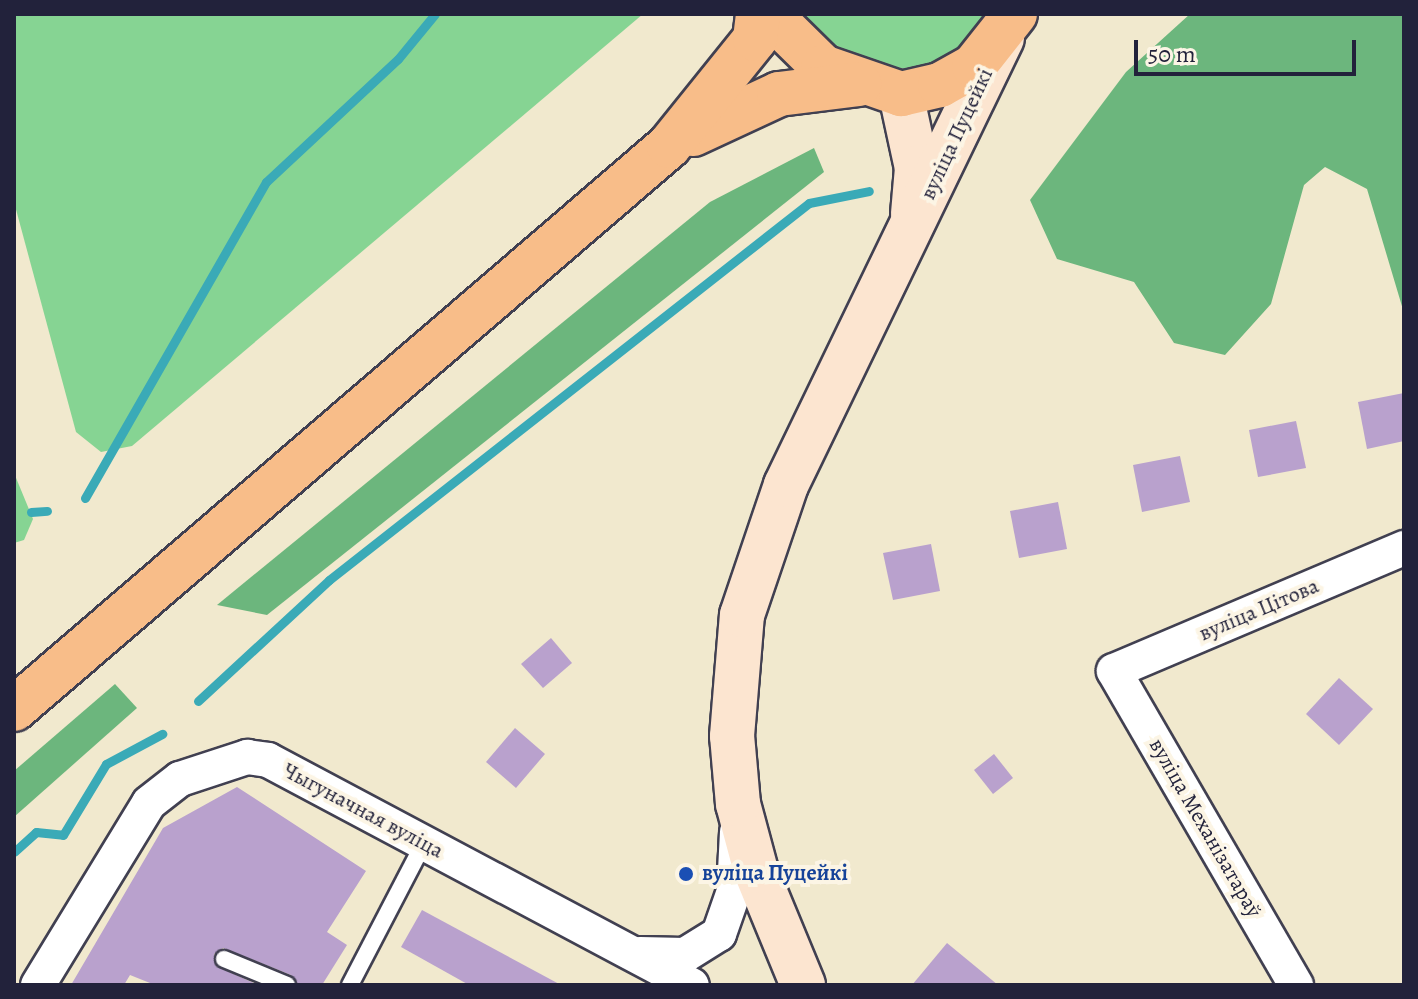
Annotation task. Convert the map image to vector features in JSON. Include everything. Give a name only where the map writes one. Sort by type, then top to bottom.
[{"type":"main road","points":[[14,709],[669,146],[755,39],[758,14]]},
{"type":"main road","points":[[769,14],[799,50],[859,84],[901,94],[940,85],[1008,26]]},
{"type":"main road","name":"вуліца Пуцейкі","points":[[803,985],[756,871],[738,804],[734,669],[746,602],[786,485],[912,230],[1008,26]]},
{"type":"main road","points":[[669,146],[779,94],[859,84]]},
{"type":"main road","name":"вуліца Пуцейкі","points":[[901,94],[917,168],[912,230]]},
{"type":"street","name":"вуліца Цітова","points":[[1114,671],[1404,548]]},
{"type":"street","name":"вуліца Механізатараў","points":[[1114,671],[1296,985]]},
{"type":"street","name":"Чыгуначная вуліца","points":[[38,985],[149,803],[204,769],[268,760],[692,985]]},
{"type":"street","points":[[635,954],[685,955],[719,934],[734,891],[738,804]]},
{"type":"lane","points":[[350,985],[424,843]]},
{"type":"lane","points":[[224,959],[287,985]]},
{"type":"green space","points":[[14,14],[643,14],[132,446],[101,452],[76,432],[14,202]]},
{"type":"green space","points":[[798,14],[989,14],[963,46],[930,64],[894,70],[826,47]]},
{"type":"green space","points":[[1190,14],[1404,14],[1404,313],[1367,189],[1325,167],[1304,185],[1271,304],[1225,355],[1174,343],[1134,282],[1057,259],[1030,200],[1126,72]]},
{"type":"green space","points":[[814,148],[824,172],[267,615],[217,605],[710,202]]},
{"type":"green space","points":[[14,473],[33,519],[24,540],[14,543]]},
{"type":"green space","points":[[115,684],[137,708],[14,817],[14,771]]},
{"type":"building","points":[[1404,393],[1404,441],[1367,449],[1358,402]]},
{"type":"building","points":[[1296,421],[1306,468],[1258,477],[1249,430]]},
{"type":"building","points":[[1180,456],[1190,502],[1142,512],[1133,465]]},
{"type":"building","points":[[1058,502],[1067,549],[1019,558],[1010,511]]},
{"type":"building","points":[[931,544],[940,591],[893,600],[883,553]]},
{"type":"building","points":[[551,638],[572,663],[543,688],[521,664]]},
{"type":"building","points":[[1339,678],[1373,709],[1339,745],[1306,714]]},
{"type":"building","points":[[515,728],[545,754],[516,788],[486,762]]},
{"type":"building","points":[[994,754],[1013,778],[993,794],[974,770]]},
{"type":"building","points":[[237,787],[366,871],[327,932],[347,945],[322,985],[298,985],[291,975],[223,948],[214,954],[216,966],[258,985],[155,985],[130,975],[124,985],[71,985],[163,828]]},
{"type":"building","points":[[422,910],[561,985],[469,985],[401,947]]},
{"type":"building","points":[[947,943],[998,985],[912,985]]},
{"type":"waterway","points":[[85,498],[266,182],[398,59],[435,14]]},
{"type":"waterway","points":[[198,701],[329,580],[809,203],[869,191]]},
{"type":"waterway","points":[[31,512],[47,511]]},
{"type":"waterway","points":[[14,852],[36,832],[63,835],[106,764],[162,734]]},
{"type":"place","name":"вуліца Пуцейкі","points":[[686,874]]}]
